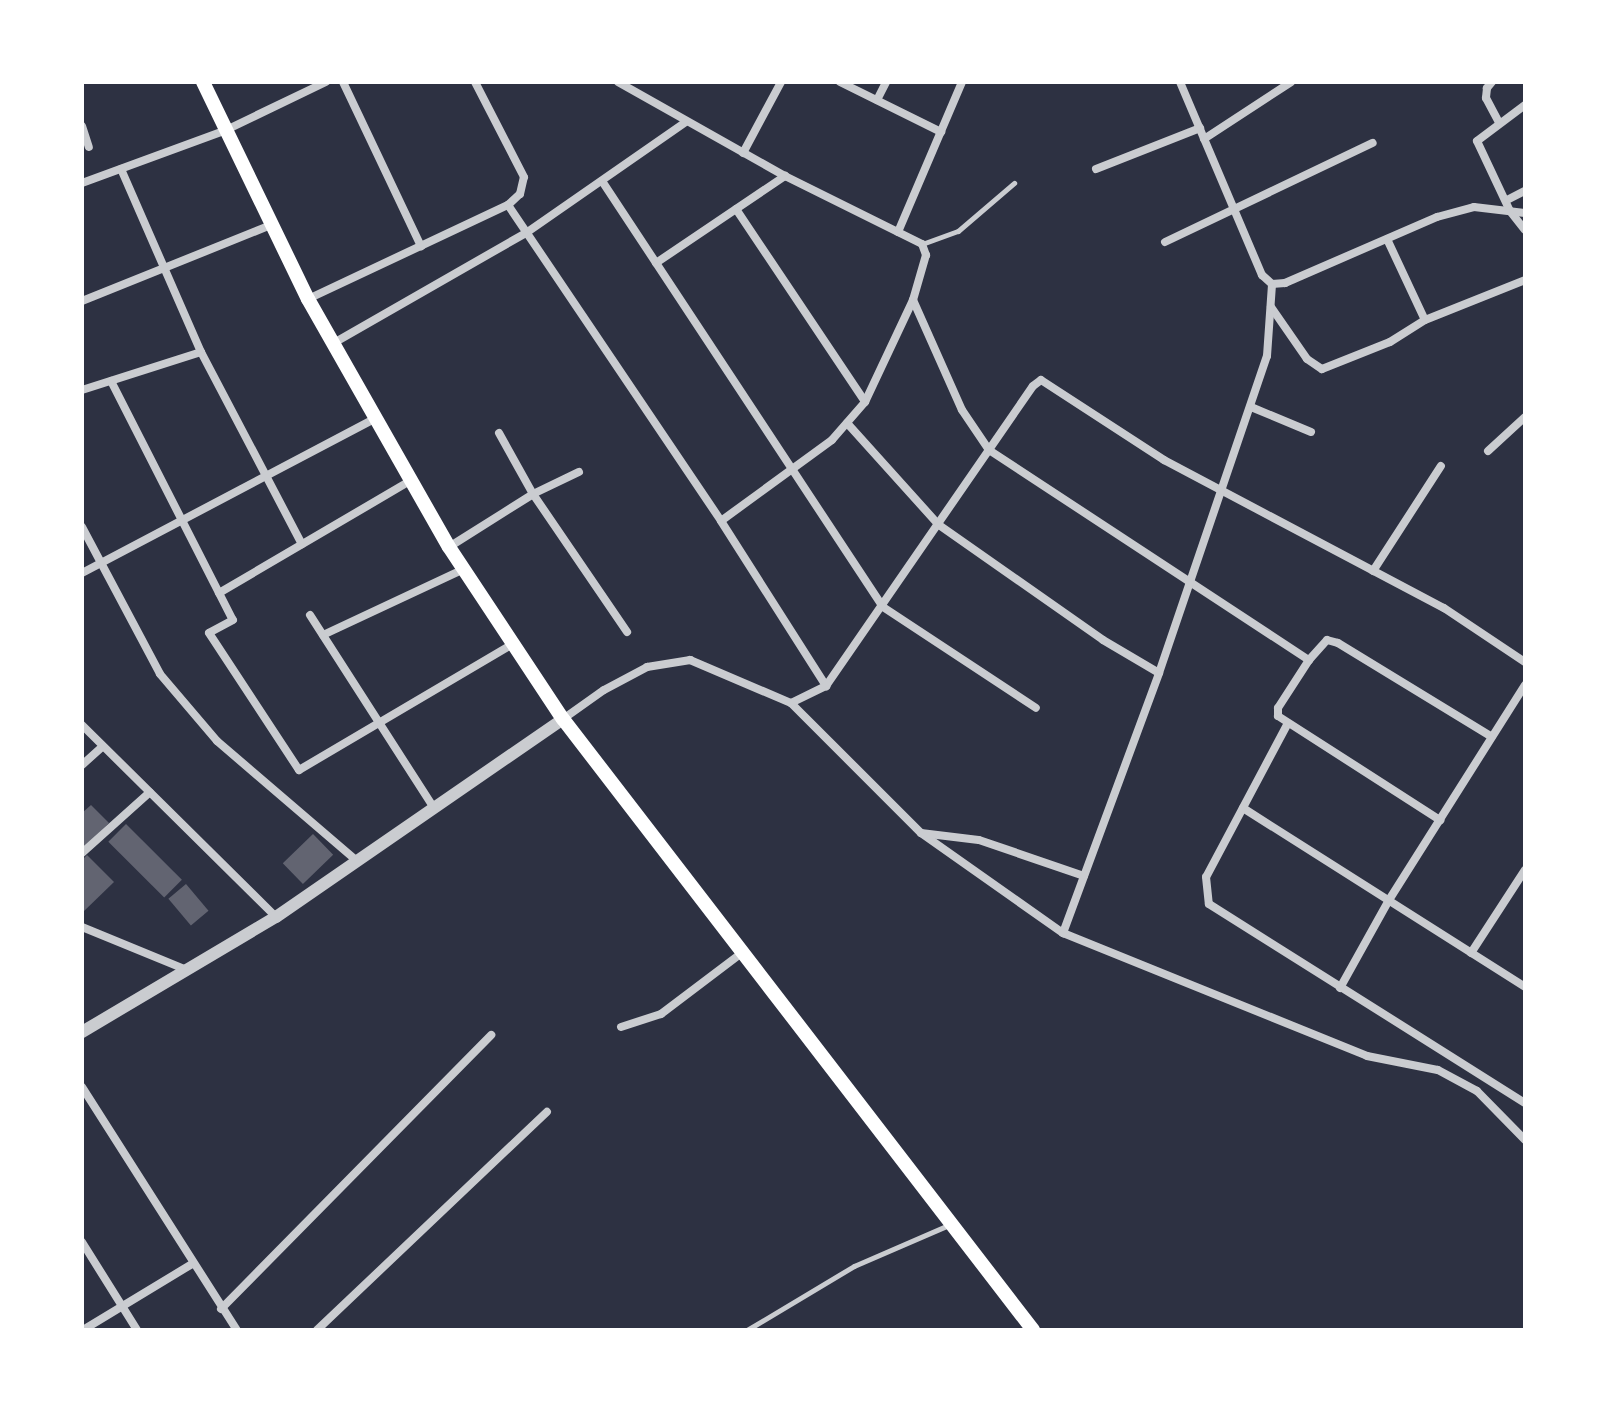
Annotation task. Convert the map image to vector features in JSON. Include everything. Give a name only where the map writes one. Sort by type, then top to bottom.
[{"type":"main road","points":[[203,82],[224,131],[331,344],[449,547],[513,644],[563,719],[1033,1330]]},
{"type":"street","points":[[82,183],[224,131],[326,82]]},
{"type":"street","points":[[343,82],[421,246]]},
{"type":"street","points":[[308,299],[508,205],[520,194],[524,177],[475,82]]},
{"type":"street","points":[[618,82],[785,176],[922,244],[926,255],[913,300],[865,402],[795,471],[721,521]]},
{"type":"street","points":[[743,153],[781,82]]},
{"type":"street","points":[[840,82],[941,132]]},
{"type":"street","points":[[877,100],[886,82]]},
{"type":"street","points":[[898,232],[962,82]]},
{"type":"street","points":[[1180,82],[1262,275],[1272,284],[1285,283],[1437,217],[1474,207],[1525,213]]},
{"type":"street","points":[[1204,139],[1291,82]]},
{"type":"street","points":[[1492,82],[1487,88],[1486,98],[1499,122]]},
{"type":"street","points":[[1525,105],[1477,141],[1479,152],[1507,200],[1510,211],[1525,230]]},
{"type":"street","points":[[331,344],[526,233],[686,122]]},
{"type":"street","points":[[82,126],[89,147]]},
{"type":"street","points":[[1096,169],[1200,128]]},
{"type":"street","points":[[1165,242],[1373,143]]},
{"type":"street","points":[[121,169],[201,352],[302,544]]},
{"type":"street","points":[[656,263],[785,176]]},
{"type":"street","points":[[602,181],[883,607],[1036,708]]},
{"type":"street","points":[[1507,200],[1525,191]]},
{"type":"street","points":[[508,205],[721,521],[826,686]]},
{"type":"street","points":[[736,209],[865,402]]},
{"type":"street","points":[[82,301],[271,225]]},
{"type":"street","points":[[1387,239],[1425,320]]},
{"type":"street","points":[[1270,307],[1317,369],[1390,342],[1425,320],[1525,280]]},
{"type":"street","points":[[1063,933],[1159,673],[1251,407],[1267,356],[1272,284]]},
{"type":"street","points":[[913,300],[962,410],[989,450],[1309,660]]},
{"type":"street","points":[[82,390],[201,352]]},
{"type":"street","points":[[791,703],[826,686],[1033,386],[1041,380],[1164,460],[1444,608],[1525,662]]},
{"type":"street","points":[[111,381],[233,620],[209,633],[299,770],[513,644]]},
{"type":"street","points":[[1251,407],[1311,432]]},
{"type":"street","points":[[1488,451],[1525,417]]},
{"type":"street","points":[[82,573],[374,419]]},
{"type":"street","points":[[847,423],[939,525],[1103,640],[1159,673]]},
{"type":"street","points":[[499,433],[533,494],[627,632]]},
{"type":"street","points":[[1373,571],[1441,466]]},
{"type":"street","points":[[449,547],[533,494],[579,472]]},
{"type":"street","points":[[219,593],[410,481]]},
{"type":"street","points":[[82,527],[160,674],[217,741],[357,861]]},
{"type":"street","points":[[323,635],[464,569]]},
{"type":"street","points":[[310,615],[434,808]]},
{"type":"street","points":[[1440,820],[1288,723],[1278,716],[1278,708],[1309,660],[1327,640],[1338,643],[1492,737]]},
{"type":"street","points":[[82,1032],[276,917],[604,690],[647,667],[690,660],[791,703],[921,833],[1063,933],[1367,1056],[1438,1070],[1477,1091],[1525,1140]]},
{"type":"street","points":[[1340,988],[1389,900],[1525,685]]},
{"type":"street","points":[[1288,723],[1206,877],[1209,904],[1525,1103]]},
{"type":"street","points":[[82,725],[276,917]]},
{"type":"street","points":[[82,765],[103,746]]},
{"type":"street","points":[[82,853],[150,792]]},
{"type":"street","points":[[1243,808],[1525,987]]},
{"type":"street","points":[[921,833],[979,840],[1084,876]]},
{"type":"street","points":[[1471,953],[1525,870]]},
{"type":"street","points":[[82,927],[187,970]]},
{"type":"street","points":[[621,1027],[661,1014],[743,952]]},
{"type":"street","points":[[221,1309],[491,1035]]},
{"type":"street","points":[[82,1087],[192,1264],[237,1330]]},
{"type":"street","points":[[317,1330],[547,1112]]},
{"type":"street","points":[[82,1242],[137,1330]]},
{"type":"street","points":[[83,1330],[192,1264]]},
{"type":"lane","points":[[922,244],[958,231],[1014,183]]},
{"type":"lane","points":[[747,1330],[854,1266],[952,1224]]},
{"type":"building","points":[[91,805],[109,823],[82,849],[82,813]]},
{"type":"building","points":[[126,824],[182,880],[164,898],[108,842]]},
{"type":"building","points":[[313,834],[333,855],[303,884],[283,863]]},
{"type":"building","points":[[87,855],[114,882],[82,913],[82,860]]},
{"type":"building","points":[[186,884],[208,911],[191,926],[168,899]]}]
